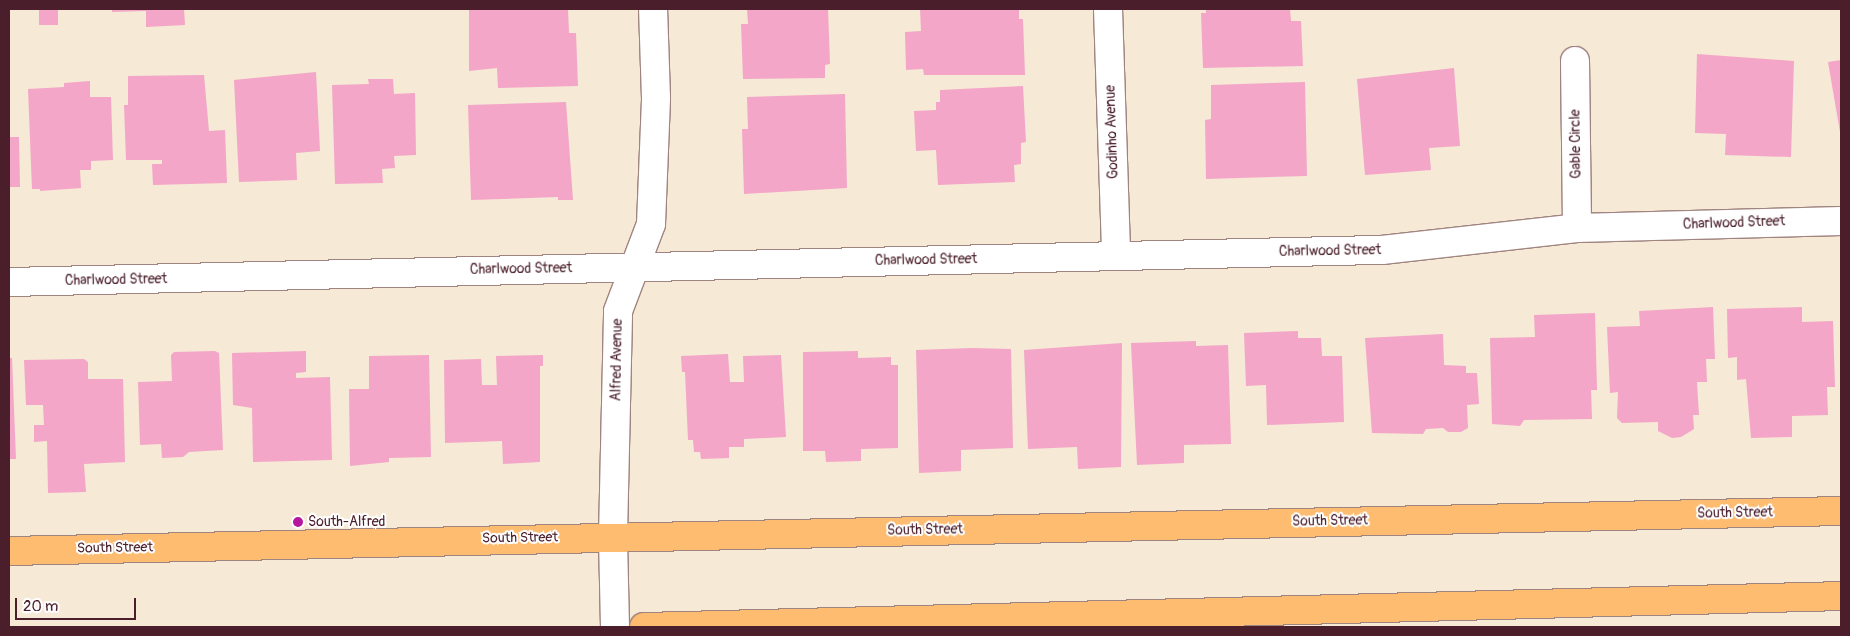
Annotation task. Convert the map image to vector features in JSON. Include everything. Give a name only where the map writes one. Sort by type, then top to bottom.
[{"type":"main road","name":"South Street","points":[[9,551],[613,536],[1841,511]]},
{"type":"main road","points":[[644,627],[1841,596]]},
{"type":"street","name":"Alfred Avenue","points":[[615,627],[613,536],[618,311],[651,224],[656,98],[653,9]]},
{"type":"street","name":"Godinho Avenue","points":[[1108,9],[1116,255]]},
{"type":"street","name":"Gable Circle","points":[[1575,61],[1577,228]]},
{"type":"street","name":"Charlwood Street","points":[[9,282],[1382,250],[1577,228],[1841,220]]},
{"type":"building","points":[[39,9],[58,9],[58,25],[39,25]]},
{"type":"building","points":[[112,9],[184,9],[185,25],[146,27],[146,11],[112,12]]},
{"type":"building","points":[[469,9],[568,9],[569,33],[576,33],[578,86],[498,88],[497,68],[469,71]]},
{"type":"building","points":[[747,9],[828,9],[830,64],[825,65],[825,78],[743,79],[741,24],[748,24]]},
{"type":"building","points":[[920,9],[1019,9],[1019,19],[1023,19],[1025,75],[924,75],[923,69],[906,70],[905,32],[921,31]]},
{"type":"building","points":[[1206,9],[1290,9],[1291,21],[1301,21],[1303,66],[1203,68],[1201,13],[1206,13]]},
{"type":"building","points":[[1697,54],[1794,61],[1791,157],[1725,155],[1726,134],[1695,133]]},
{"type":"building","points":[[1841,60],[1841,132],[1840,132],[1828,62]]},
{"type":"building","points":[[1454,68],[1460,146],[1429,148],[1431,170],[1365,175],[1357,79]]},
{"type":"building","points":[[316,72],[320,151],[296,153],[297,180],[239,182],[234,80]]},
{"type":"building","points":[[204,75],[209,131],[225,130],[227,183],[153,185],[152,164],[162,164],[162,160],[126,160],[124,105],[128,105],[128,76]]},
{"type":"building","points":[[368,79],[393,79],[394,94],[415,93],[416,155],[394,156],[395,168],[382,169],[383,183],[335,184],[332,85],[369,84]]},
{"type":"building","points":[[90,81],[90,97],[111,97],[113,160],[91,161],[91,170],[80,170],[81,188],[40,191],[40,189],[32,189],[28,89],[64,87],[64,83]]},
{"type":"building","points":[[1305,82],[1307,176],[1206,179],[1205,120],[1211,119],[1211,85]]},
{"type":"building","points":[[1023,86],[1026,142],[1021,143],[1021,164],[1014,165],[1015,182],[938,185],[936,150],[916,151],[914,111],[936,110],[936,102],[940,102],[940,90]]},
{"type":"building","points":[[845,94],[847,188],[744,194],[742,129],[748,129],[747,97]]},
{"type":"building","points":[[566,102],[573,200],[558,200],[558,197],[471,200],[468,105]]},
{"type":"building","points":[[9,137],[19,137],[20,187],[9,187]]},
{"type":"building","points":[[1713,307],[1715,359],[1706,359],[1707,382],[1697,382],[1699,415],[1693,415],[1694,429],[1681,437],[1672,438],[1658,431],[1658,422],[1622,423],[1617,418],[1618,392],[1610,393],[1607,327],[1640,326],[1639,311]]},
{"type":"building","points":[[1802,307],[1802,322],[1833,321],[1835,387],[1827,387],[1828,415],[1792,416],[1792,437],[1751,438],[1746,379],[1737,380],[1737,357],[1728,358],[1727,309]]},
{"type":"building","points":[[1595,313],[1597,390],[1591,390],[1592,419],[1524,420],[1520,426],[1492,424],[1490,338],[1535,337],[1534,315]]},
{"type":"building","points":[[1298,331],[1298,338],[1321,338],[1322,356],[1342,356],[1344,422],[1267,425],[1266,385],[1246,386],[1244,333]]},
{"type":"building","points":[[1443,334],[1444,365],[1466,366],[1466,373],[1477,373],[1479,404],[1467,405],[1468,428],[1461,432],[1448,432],[1443,428],[1426,429],[1423,434],[1372,433],[1365,338]]},
{"type":"building","points":[[1196,341],[1196,346],[1228,345],[1231,444],[1184,445],[1184,463],[1137,465],[1131,343]]},
{"type":"building","points":[[1122,343],[1121,467],[1078,469],[1077,447],[1028,449],[1024,350]]},
{"type":"building","points":[[1011,349],[1013,448],[961,450],[961,471],[919,473],[916,350]]},
{"type":"building","points":[[215,351],[219,353],[223,450],[189,452],[183,457],[162,458],[161,444],[140,445],[138,382],[172,381],[171,355],[174,352]]},
{"type":"building","points":[[306,351],[306,372],[296,373],[296,378],[330,377],[332,460],[253,462],[252,408],[233,405],[232,353]]},
{"type":"building","points":[[858,351],[858,358],[891,357],[891,365],[898,365],[898,448],[861,449],[861,461],[826,462],[825,451],[803,451],[803,352]]},
{"type":"building","points":[[728,354],[730,382],[744,382],[743,356],[781,355],[786,437],[744,439],[744,447],[729,447],[729,458],[701,459],[700,452],[694,452],[693,440],[688,440],[685,372],[682,372],[681,356]]},
{"type":"building","points":[[429,355],[431,457],[389,458],[389,462],[350,466],[349,389],[369,389],[369,356]]},
{"type":"building","points":[[543,355],[543,366],[540,366],[540,462],[503,464],[502,441],[445,443],[444,360],[481,359],[482,385],[497,385],[496,356]]},
{"type":"building","points":[[9,358],[12,358],[16,459],[9,459]]},
{"type":"building","points":[[84,359],[88,362],[88,379],[123,379],[125,462],[84,464],[86,492],[48,493],[47,441],[34,442],[34,425],[44,425],[43,405],[26,405],[24,360]]},
{"type":"place","name":"South-Alfred","points":[[298,522]]}]
